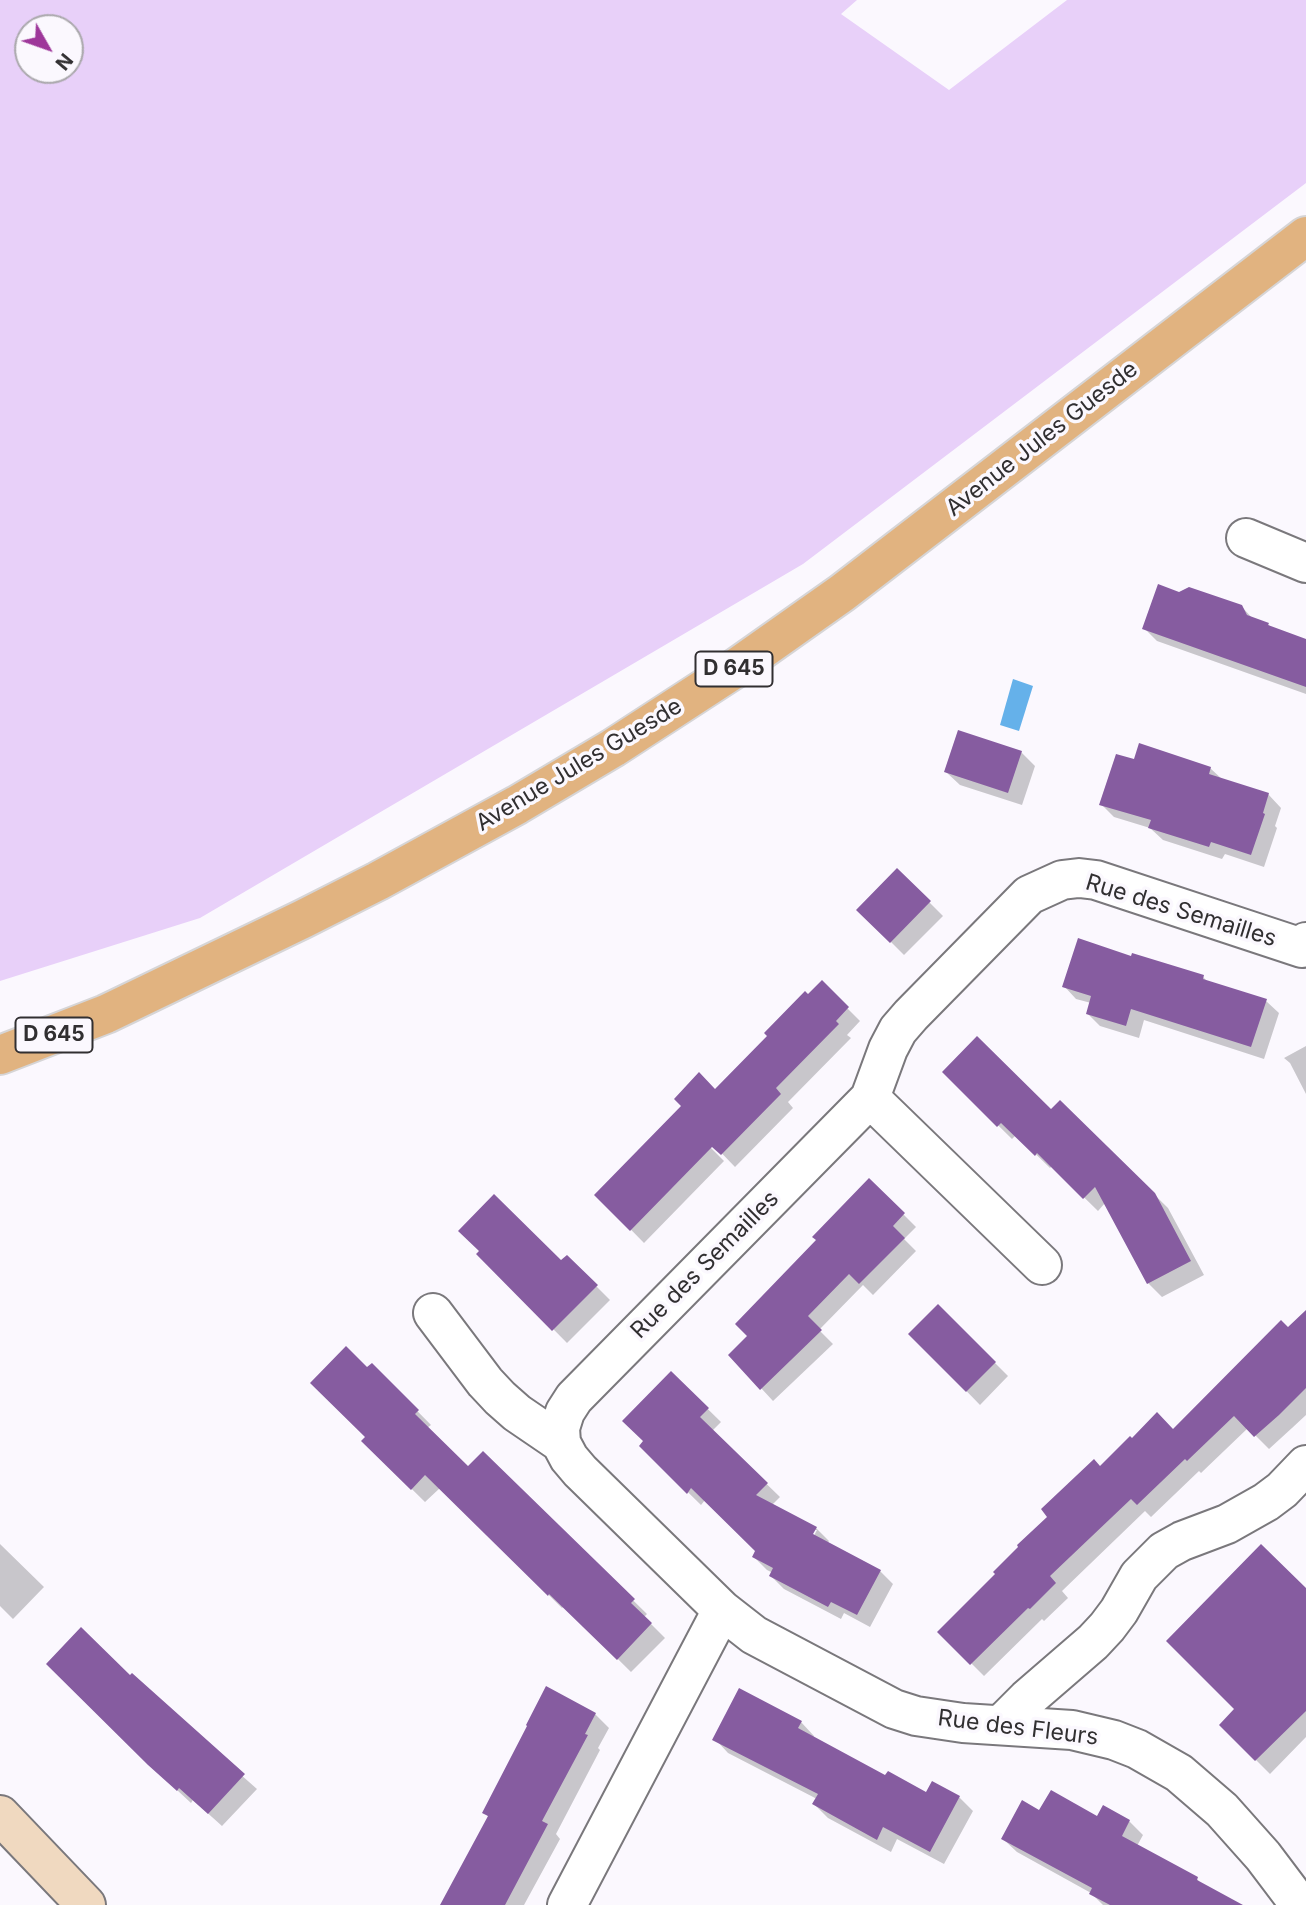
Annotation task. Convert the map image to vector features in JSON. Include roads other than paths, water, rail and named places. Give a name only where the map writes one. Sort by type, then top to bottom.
[{"type":"main road","name":"Avenue Jules Guesde","points":[[0,1055],[106,1014],[303,919],[482,824],[613,748],[733,670],[842,593],[1306,236]]},
{"type":"street","points":[[1246,538],[1306,562]]},
{"type":"street","name":"Rue des Semailles","points":[[561,1443],[560,1428],[565,1412],[574,1398],[870,1098],[898,1030],[1030,895],[1046,886],[1071,879],[1096,880],[1305,946]]},
{"type":"street","points":[[870,1098],[1042,1265]]},
{"type":"street","points":[[433,1313],[500,1398],[561,1443],[580,1471],[722,1610],[568,1905]]},
{"type":"street","points":[[1001,1725],[1093,1642],[1119,1611],[1139,1576],[1164,1551],[1182,1541],[1227,1524],[1266,1502],[1306,1465]]},
{"type":"street","name":"Rue des Fleurs","points":[[722,1610],[754,1634],[894,1709],[916,1716],[963,1723],[1072,1730],[1137,1749],[1158,1760],[1200,1790],[1222,1811],[1263,1856],[1300,1905]]},
{"type":"street","points":[[0,1815],[86,1905]]},
{"type":"water","points":[[1013,679],[1033,686],[1019,731],[1000,725]]}]
